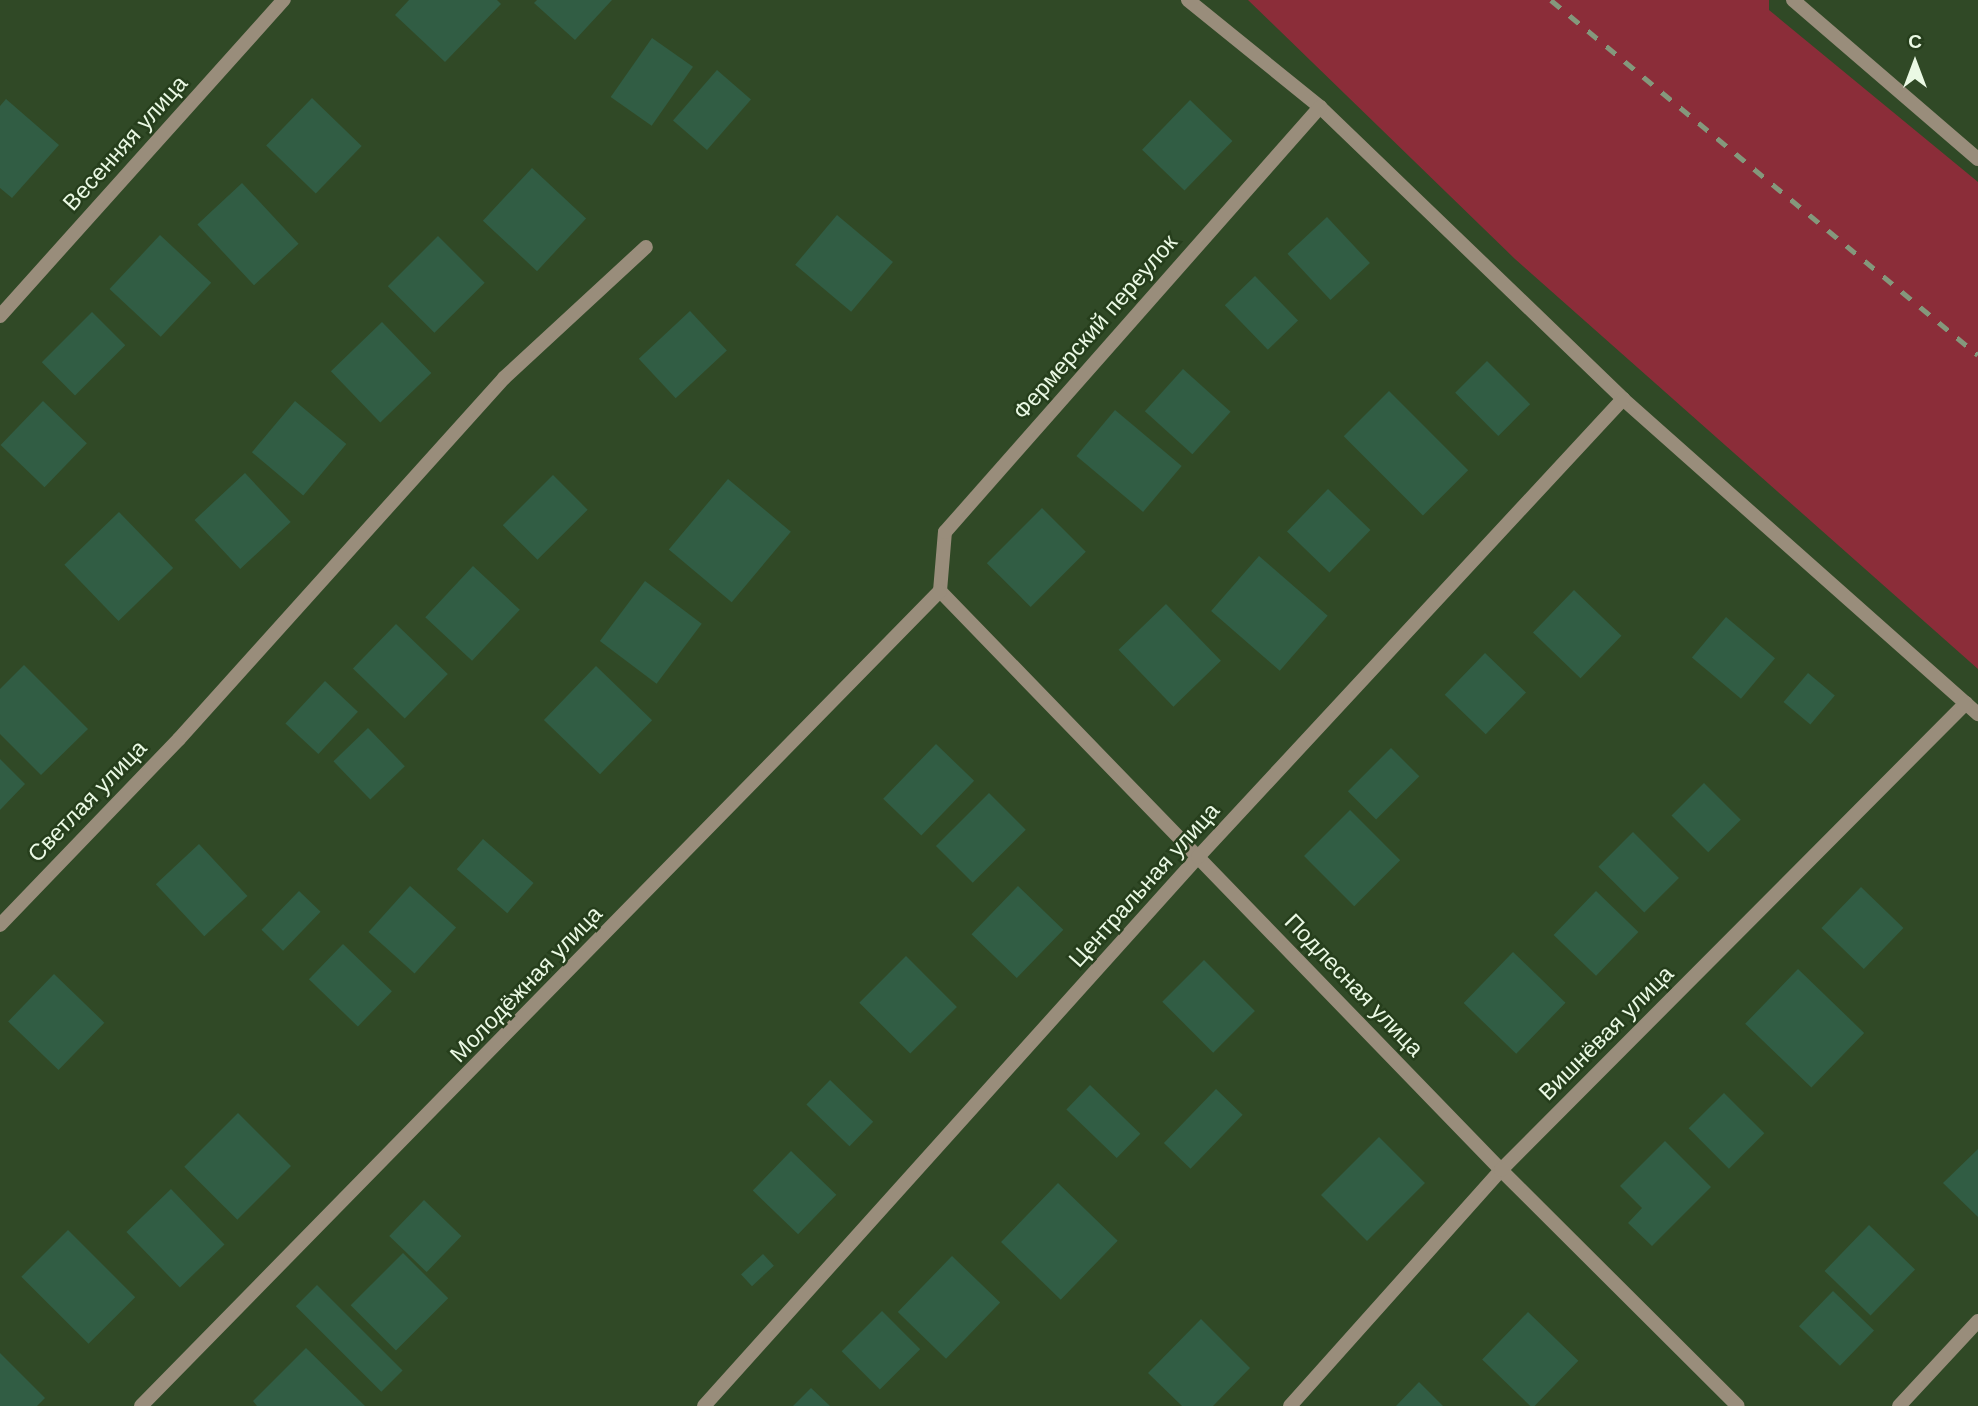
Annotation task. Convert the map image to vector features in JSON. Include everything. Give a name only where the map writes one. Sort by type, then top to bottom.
[{"type":"street","name":"Весенняя улица","points":[[0,316],[284,0]]},
{"type":"street","points":[[1188,0],[1320,107],[1623,399],[1978,713]]},
{"type":"street","points":[[1793,0],[1978,159]]},
{"type":"street","name":"Фермерский переулок","points":[[940,591],[945,532],[1320,107]]},
{"type":"street","name":"Светлая улица","points":[[0,925],[179,739],[504,378],[646,247]]},
{"type":"street","name":"Центральная улица","points":[[704,1406],[1198,858],[1623,399]]},
{"type":"street","name":"Подлесная улица","points":[[940,591],[1501,1170],[1738,1406]]},
{"type":"street","name":"Молодёжная улица","points":[[141,1406],[940,591]]},
{"type":"street","name":"Вишнёвая улица","points":[[1290,1406],[1501,1170],[1966,703]]},
{"type":"street","points":[[1899,1406],[1978,1321]]},
{"type":"shaded area","points":[[1248,0],[1769,0],[1769,10],[1978,182],[1978,669],[1515,259]]},
{"type":"building","points":[[409,0],[497,0],[501,4],[445,62],[395,15]]},
{"type":"building","points":[[537,0],[612,0],[575,40],[534,3]]},
{"type":"building","points":[[652,38],[693,67],[652,126],[611,97]]},
{"type":"building","points":[[717,70],[751,100],[707,150],[673,121]]},
{"type":"building","points":[[312,98],[362,146],[316,193],[266,145]]},
{"type":"building","points":[[6,99],[59,145],[12,198],[0,188],[0,106]]},
{"type":"building","points":[[1190,100],[1232,141],[1185,191],[1142,150]]},
{"type":"building","points":[[532,168],[586,218],[537,271],[483,221]]},
{"type":"building","points":[[242,183],[299,244],[254,285],[197,225]]},
{"type":"building","points":[[837,215],[893,262],[851,312],[795,265]]},
{"type":"building","points":[[1327,217],[1370,263],[1330,300],[1288,254]]},
{"type":"building","points":[[160,235],[211,283],[161,337],[110,289]]},
{"type":"building","points":[[438,236],[485,283],[434,333],[388,286]]},
{"type":"building","points":[[1255,276],[1298,321],[1268,350],[1225,305]]},
{"type":"building","points":[[690,311],[727,350],[676,398],[639,359]]},
{"type":"building","points":[[92,312],[125,345],[75,395],[42,362]]},
{"type":"building","points":[[382,322],[431,373],[380,422],[331,371]]},
{"type":"building","points":[[1487,361],[1530,404],[1498,436],[1455,393]]},
{"type":"building","points":[[1183,369],[1231,412],[1192,454],[1145,411]]},
{"type":"building","points":[[1389,391],[1468,470],[1423,515],[1344,436]]},
{"type":"building","points":[[43,401],[87,443],[45,487],[1,445]]},
{"type":"building","points":[[295,401],[346,444],[303,495],[252,452]]},
{"type":"building","points":[[1115,410],[1182,466],[1143,512],[1076,456]]},
{"type":"building","points":[[245,473],[291,522],[240,569],[195,520]]},
{"type":"building","points":[[553,475],[588,510],[537,560],[503,525]]},
{"type":"building","points":[[728,479],[791,532],[732,602],[669,549]]},
{"type":"building","points":[[1328,489],[1370,530],[1329,572],[1287,531]]},
{"type":"building","points":[[1042,508],[1086,552],[1031,607],[987,563]]},
{"type":"building","points":[[119,512],[173,568],[119,621],[64,565]]},
{"type":"building","points":[[1259,556],[1328,616],[1280,671],[1211,611]]},
{"type":"building","points":[[473,566],[520,610],[472,661],[425,617]]},
{"type":"building","points":[[645,581],[702,624],[657,684],[600,641]]},
{"type":"building","points":[[1574,590],[1621,636],[1580,678],[1533,632]]},
{"type":"building","points":[[1166,604],[1221,661],[1173,707],[1119,650]]},
{"type":"building","points":[[1726,617],[1775,658],[1741,699],[1692,658]]},
{"type":"building","points":[[396,624],[448,674],[405,719],[353,669]]},
{"type":"building","points":[[1485,653],[1526,693],[1486,734],[1445,695]]},
{"type":"building","points":[[24,665],[88,729],[41,775],[0,734],[0,689]]},
{"type":"building","points":[[596,666],[652,720],[600,774],[544,720]]},
{"type":"building","points":[[1808,673],[1835,695],[1810,725],[1784,702]]},
{"type":"building","points":[[325,681],[358,712],[318,754],[285,723]]},
{"type":"building","points":[[368,728],[405,766],[370,799],[333,761]]},
{"type":"building","points":[[936,744],[974,781],[921,835],[883,799]]},
{"type":"building","points":[[1391,748],[1419,776],[1376,819],[1348,791]]},
{"type":"building","points":[[0,759],[25,784],[0,810]]},
{"type":"building","points":[[1704,783],[1741,820],[1708,852],[1671,816]]},
{"type":"building","points":[[989,793],[1026,830],[973,883],[936,846]]},
{"type":"building","points":[[1350,810],[1400,860],[1354,906],[1304,856]]},
{"type":"building","points":[[1633,832],[1679,878],[1644,913],[1598,867]]},
{"type":"building","points":[[483,839],[534,883],[507,913],[457,869]]},
{"type":"building","points":[[199,844],[247,896],[204,936],[156,884]]},
{"type":"building","points":[[410,886],[456,927],[415,974],[369,932]]},
{"type":"building","points":[[1018,886],[1063,930],[1017,978],[971,934]]},
{"type":"building","points":[[1861,887],[1903,928],[1864,969],[1821,928]]},
{"type":"building","points":[[299,891],[321,912],[283,951],[261,930]]},
{"type":"building","points":[[1596,891],[1638,932],[1596,976],[1554,935]]},
{"type":"building","points":[[343,944],[392,991],[358,1026],[309,979]]},
{"type":"building","points":[[1513,952],[1566,1003],[1516,1054],[1464,1003]]},
{"type":"building","points":[[906,956],[957,1007],[910,1054],[859,1003]]},
{"type":"building","points":[[1204,960],[1255,1011],[1213,1053],[1162,1002]]},
{"type":"building","points":[[1798,969],[1864,1033],[1811,1088],[1745,1024]]},
{"type":"building","points":[[54,974],[104,1023],[59,1070],[8,1021]]},
{"type":"building","points":[[830,1080],[873,1122],[850,1146],[806,1104]]},
{"type":"building","points":[[1090,1085],[1140,1134],[1117,1158],[1066,1109]]},
{"type":"building","points":[[1216,1089],[1243,1115],[1191,1169],[1164,1143]]},
{"type":"building","points":[[1724,1093],[1764,1133],[1729,1169],[1689,1128]]},
{"type":"building","points":[[238,1113],[291,1166],[237,1220],[184,1167]]},
{"type":"building","points":[[1379,1137],[1425,1183],[1367,1241],[1321,1195]]},
{"type":"building","points":[[1665,1141],[1711,1187],[1652,1246],[1628,1223],[1642,1208],[1620,1186]]},
{"type":"building","points":[[1978,1149],[1978,1217],[1943,1183]]},
{"type":"building","points":[[791,1151],[836,1195],[798,1234],[753,1191]]},
{"type":"building","points":[[1058,1183],[1118,1241],[1061,1300],[1001,1242]]},
{"type":"building","points":[[171,1189],[224,1244],[180,1287],[126,1232]]},
{"type":"building","points":[[424,1200],[461,1236],[427,1272],[389,1236]]},
{"type":"building","points":[[1869,1225],[1915,1269],[1871,1315],[1825,1271]]},
{"type":"building","points":[[68,1230],[135,1297],[89,1344],[21,1277]]},
{"type":"building","points":[[403,1253],[448,1298],[396,1351],[351,1305]]},
{"type":"building","points":[[763,1254],[774,1266],[752,1286],[741,1274]]},
{"type":"building","points":[[952,1256],[1000,1303],[946,1359],[898,1312]]},
{"type":"building","points":[[317,1285],[403,1371],[381,1392],[296,1306]]},
{"type":"building","points":[[1833,1291],[1874,1331],[1840,1366],[1799,1326]]},
{"type":"building","points":[[882,1311],[920,1349],[880,1389],[842,1351]]},
{"type":"building","points":[[1528,1312],[1578,1361],[1535,1406],[1530,1406],[1482,1359]]},
{"type":"building","points":[[1201,1319],[1250,1368],[1213,1406],[1182,1406],[1148,1373]]},
{"type":"building","points":[[306,1348],[365,1406],[257,1406],[253,1401]]},
{"type":"building","points":[[0,1353],[45,1398],[37,1406],[0,1406]]},
{"type":"building","points":[[1419,1382],[1443,1406],[1396,1406]]},
{"type":"building","points":[[811,1388],[830,1406],[793,1406]]},
{"type":"railway","points":[[1551,0],[1978,355]]}]
